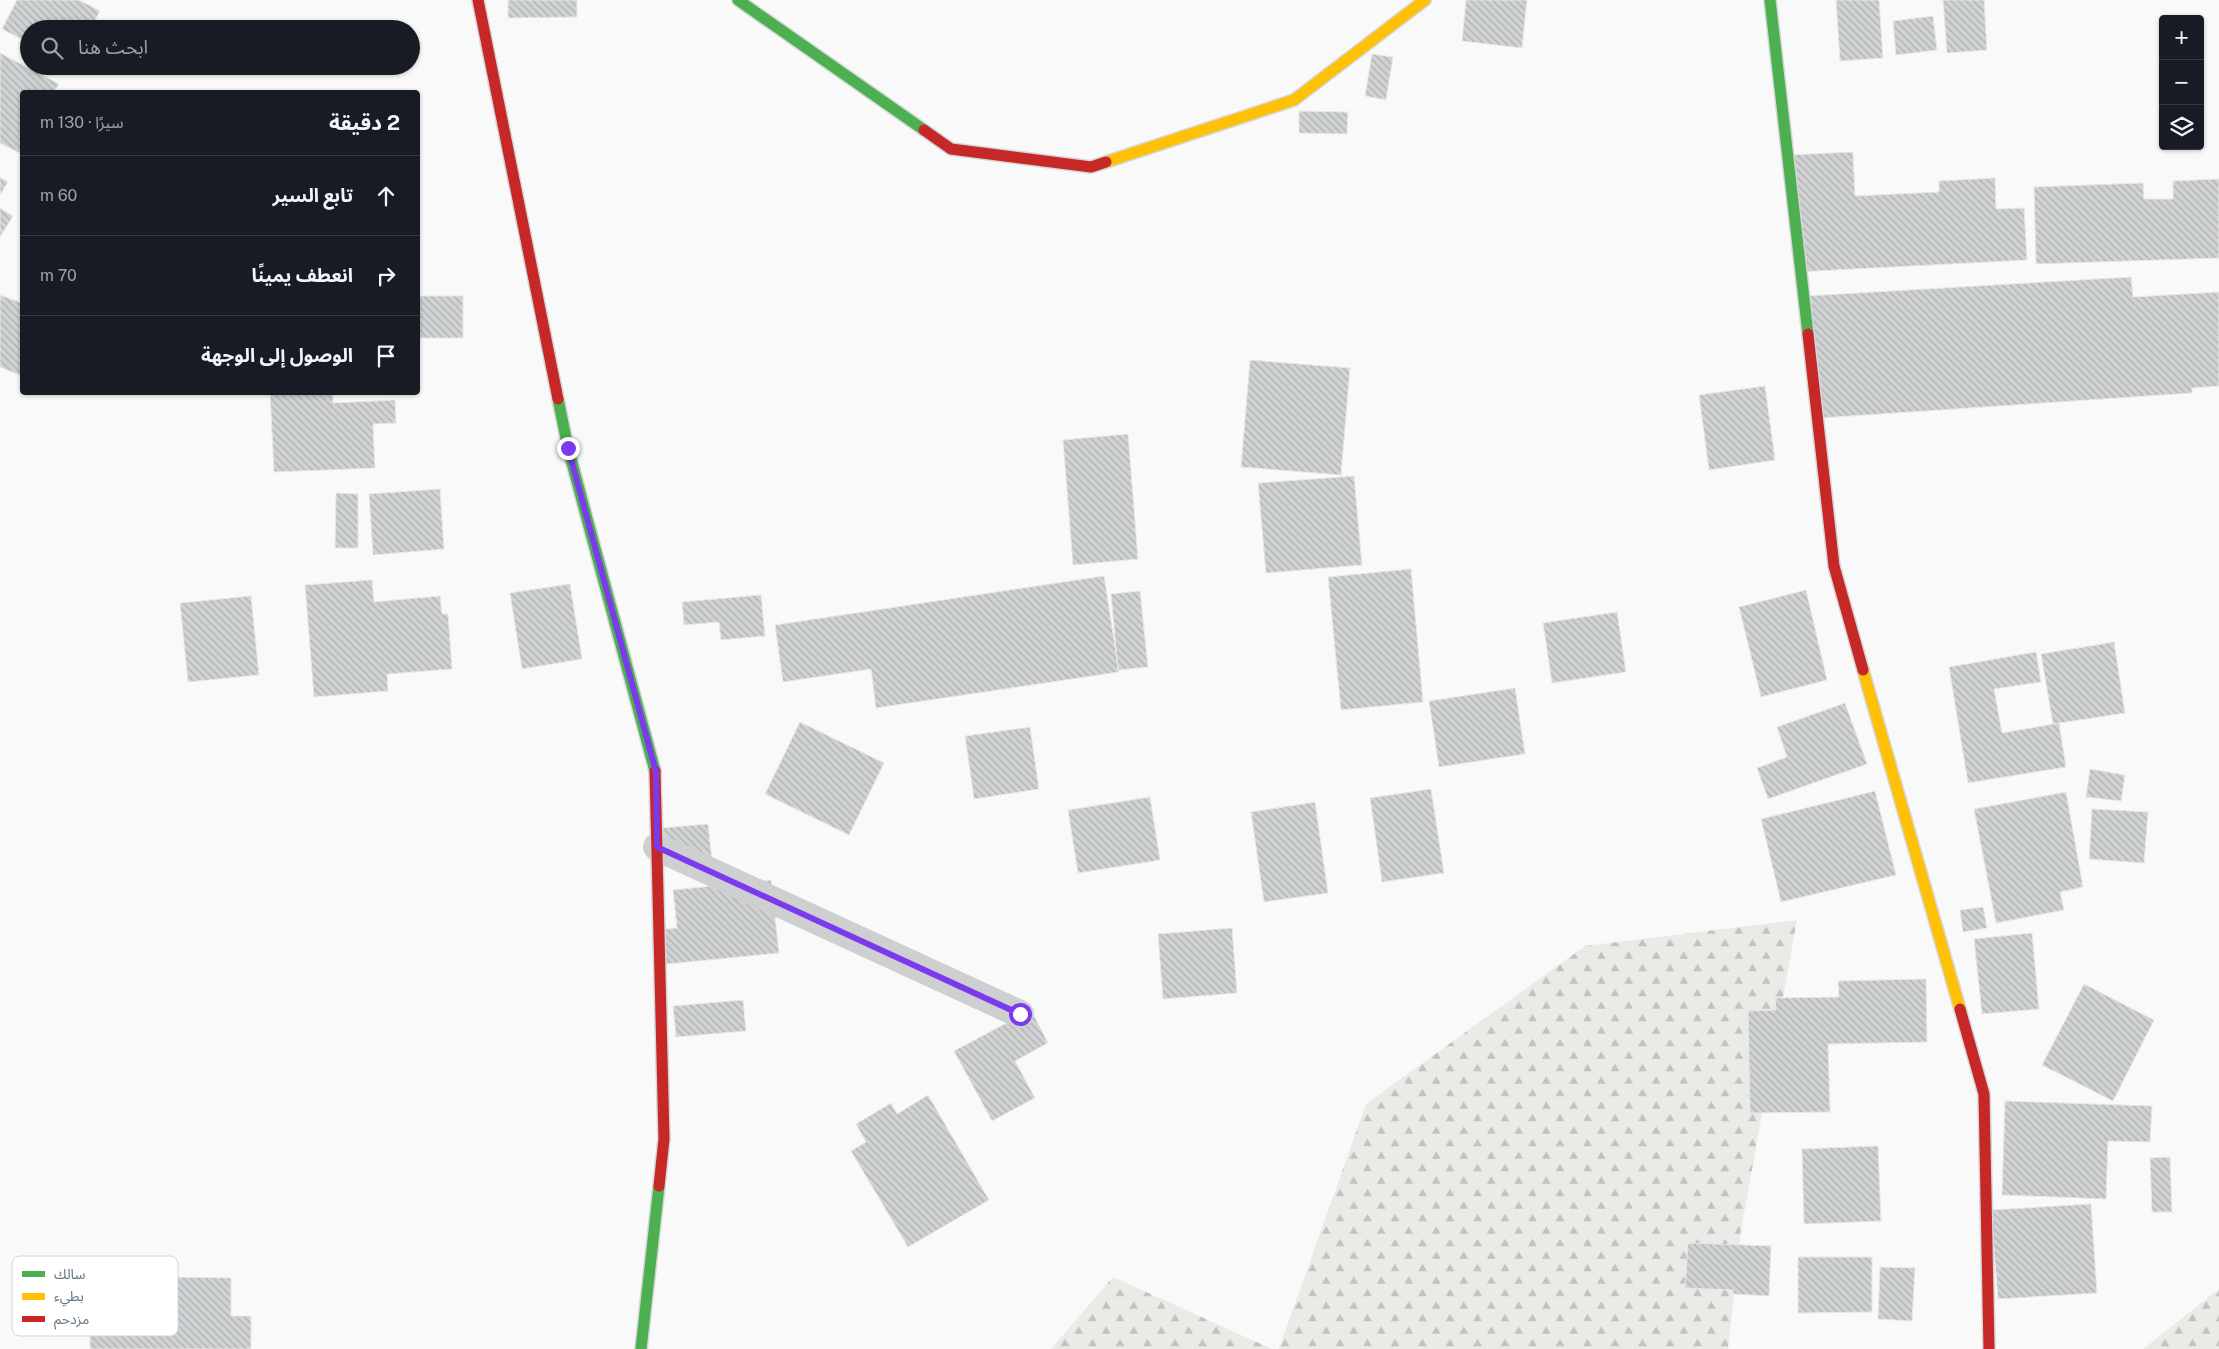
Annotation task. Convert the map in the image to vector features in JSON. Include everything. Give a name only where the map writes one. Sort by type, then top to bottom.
[{"type":"street","points":[[478,0],[568,448],[656,772],[664,1140],[641,1349]]},
{"type":"street","points":[[738,0],[951,149],[1091,167],[1294,100],[1424,0]]},
{"type":"street","points":[[1770,0],[1834,566],[1984,1094],[1989,1349]]},
{"type":"street","points":[[657,847],[1020,1014]]},
{"type":"green space","points":[[1797,920],[1740,1236],[1728,1349],[1279,1349],[1366,1104],[1585,946]]},
{"type":"green space","points":[[1113,1277],[1272,1349],[1051,1349]]},
{"type":"green space","points":[[2219,1289],[2219,1349],[2143,1349]]},
{"type":"building","points":[[17,0],[79,0],[100,11],[95,20],[20,20],[20,38],[2,29]]},
{"type":"building","points":[[508,0],[577,0],[577,17],[508,18]]},
{"type":"building","points":[[1466,0],[1527,0],[1522,48],[1462,41]]},
{"type":"building","points":[[1836,0],[1879,0],[1883,58],[1840,61]]},
{"type":"building","points":[[1943,0],[1984,0],[1987,50],[1947,53]]},
{"type":"building","points":[[1933,16],[1937,50],[1896,55],[1893,21]]},
{"type":"building","points":[[0,53],[20,64],[20,75],[42,75],[59,84],[55,90],[20,90],[20,153],[0,143]]},
{"type":"building","points":[[1372,54],[1393,57],[1386,100],[1365,96]]},
{"type":"building","points":[[1299,111],[1348,112],[1347,134],[1299,133]]},
{"type":"building","points":[[1853,152],[1855,196],[1939,192],[1939,181],[1995,178],[1996,209],[2024,208],[2027,260],[1796,272],[1790,155]]},
{"type":"building","points":[[0,177],[8,182],[0,195]]},
{"type":"building","points":[[2219,179],[2219,258],[2036,264],[2034,187],[2143,183],[2144,199],[2173,199],[2173,181]]},
{"type":"building","points":[[0,208],[13,216],[0,237]]},
{"type":"building","points":[[2131,277],[2133,297],[2219,292],[2219,386],[2192,388],[2192,393],[1821,418],[1806,296]]},
{"type":"building","points":[[0,295],[20,302],[20,375],[0,367]]},
{"type":"building","points":[[420,296],[463,296],[463,338],[420,338]]},
{"type":"building","points":[[1250,360],[1350,368],[1341,475],[1241,467]]},
{"type":"building","points":[[1765,386],[1775,460],[1709,470],[1699,395]]},
{"type":"building","points":[[270,395],[333,395],[333,403],[395,400],[396,423],[373,424],[375,468],[274,472]]},
{"type":"building","points":[[1128,434],[1138,559],[1073,565],[1063,440]]},
{"type":"building","points":[[1354,476],[1362,565],[1266,573],[1258,483]]},
{"type":"building","points":[[440,489],[444,549],[373,555],[369,494]]},
{"type":"building","points":[[336,493],[358,494],[358,548],[335,548]]},
{"type":"building","points":[[1411,569],[1423,702],[1341,710],[1328,577]]},
{"type":"building","points":[[1104,576],[1119,672],[876,708],[871,669],[783,682],[775,625]]},
{"type":"building","points":[[372,580],[374,602],[440,596],[442,614],[448,614],[452,669],[387,674],[388,691],[314,697],[305,585]]},
{"type":"building","points":[[570,584],[582,659],[522,669],[510,593]]},
{"type":"building","points":[[1806,590],[1827,680],[1761,697],[1739,607]]},
{"type":"building","points":[[1140,591],[1148,667],[1118,670],[1111,594]]},
{"type":"building","points":[[761,595],[765,636],[721,640],[719,622],[684,625],[682,602]]},
{"type":"building","points":[[251,596],[259,675],[188,682],[180,603]]},
{"type":"building","points":[[1617,612],[1626,672],[1552,683],[1543,623]]},
{"type":"building","points":[[2114,642],[2125,713],[2053,724],[2041,654]]},
{"type":"building","points":[[2036,652],[2041,682],[1994,689],[2002,733],[2059,723],[2066,767],[1968,783],[1949,667]]},
{"type":"building","points":[[1515,688],[1525,754],[1439,767],[1429,701]]},
{"type":"building","points":[[1845,703],[1867,764],[1768,799],[1757,768],[1787,757],[1777,727]]},
{"type":"building","points":[[800,722],[884,763],[849,835],[765,794]]},
{"type":"building","points":[[1030,727],[1039,789],[974,799],[965,736]]},
{"type":"building","points":[[2090,769],[2125,775],[2121,801],[2086,797]]},
{"type":"building","points":[[1431,789],[1444,873],[1382,882],[1370,798]]},
{"type":"building","points":[[1875,791],[1896,875],[1781,902],[1761,819]]},
{"type":"building","points":[[2066,792],[2083,887],[2060,892],[2064,910],[1996,923],[1974,809]]},
{"type":"building","points":[[1150,797],[1160,860],[1078,873],[1068,810]]},
{"type":"building","points":[[1315,802],[1328,893],[1264,902],[1251,812]]},
{"type":"building","points":[[2092,809],[2148,812],[2144,863],[2089,859]]},
{"type":"building","points":[[708,824],[712,860],[651,829]]},
{"type":"building","points":[[771,880],[779,953],[657,965],[654,930],[677,928],[673,890]]},
{"type":"building","points":[[1983,907],[1987,928],[1963,932],[1960,910]]},
{"type":"building","points":[[1232,928],[1237,993],[1163,999],[1158,934]]},
{"type":"building","points":[[2032,933],[2039,1009],[1982,1014],[1974,939]]},
{"type":"building","points":[[1926,979],[1927,1042],[1828,1044],[1830,1112],[1750,1113],[1748,1011],[1776,1010],[1775,998],[1839,997],[1838,981]]},
{"type":"building","points":[[2084,984],[2154,1020],[2113,1101],[2042,1065]]},
{"type":"building","points":[[743,1000],[746,1031],[676,1037],[673,1006]]},
{"type":"building","points":[[1031,1010],[1048,1043],[1015,1061],[1035,1098],[992,1121],[954,1051]]},
{"type":"building","points":[[928,1095],[989,1200],[908,1247],[851,1151],[866,1142],[856,1124],[891,1103],[897,1114]]},
{"type":"building","points":[[2005,1101],[2152,1106],[2150,1142],[2108,1141],[2106,1199],[2002,1195]]},
{"type":"building","points":[[1878,1146],[1881,1221],[1804,1224],[1802,1149]]},
{"type":"building","points":[[2170,1157],[2172,1212],[2152,1212],[2150,1158]]},
{"type":"building","points":[[2091,1204],[2097,1293],[1998,1299],[1991,1210]]},
{"type":"building","points":[[1688,1243],[1771,1246],[1769,1296],[1733,1294],[1733,1290],[1685,1288]]},
{"type":"building","points":[[1798,1257],[1872,1257],[1872,1312],[1798,1313]]},
{"type":"building","points":[[1880,1267],[1915,1268],[1912,1321],[1878,1319]]},
{"type":"building","points":[[178,1277],[231,1278],[231,1316],[251,1316],[251,1349],[90,1349],[90,1336],[178,1336]]},
{"type":"traffic: fast","points":[[738,0],[924,130]]},
{"type":"traffic: fast","points":[[1770,0],[1808,334]]},
{"type":"traffic: fast","points":[[558,399],[568,448],[655,771]]},
{"type":"traffic: fast","points":[[641,1349],[659,1186]]},
{"type":"traffic: slow","points":[[1106,162],[1294,100],[1425,0]]},
{"type":"traffic: slow","points":[[1863,670],[1960,1009]]},
{"type":"traffic: jam","points":[[478,0],[558,399]]},
{"type":"traffic: jam","points":[[924,130],[951,149],[1091,167],[1106,162]]},
{"type":"traffic: jam","points":[[1808,334],[1834,566],[1863,670]]},
{"type":"traffic: jam","points":[[655,771],[664,1139],[659,1186]]},
{"type":"traffic: jam","points":[[1960,1009],[1984,1094],[1989,1349]]},
{"type":"route","points":[[568,448],[656,772],[657,847],[1020,1014]]}]
